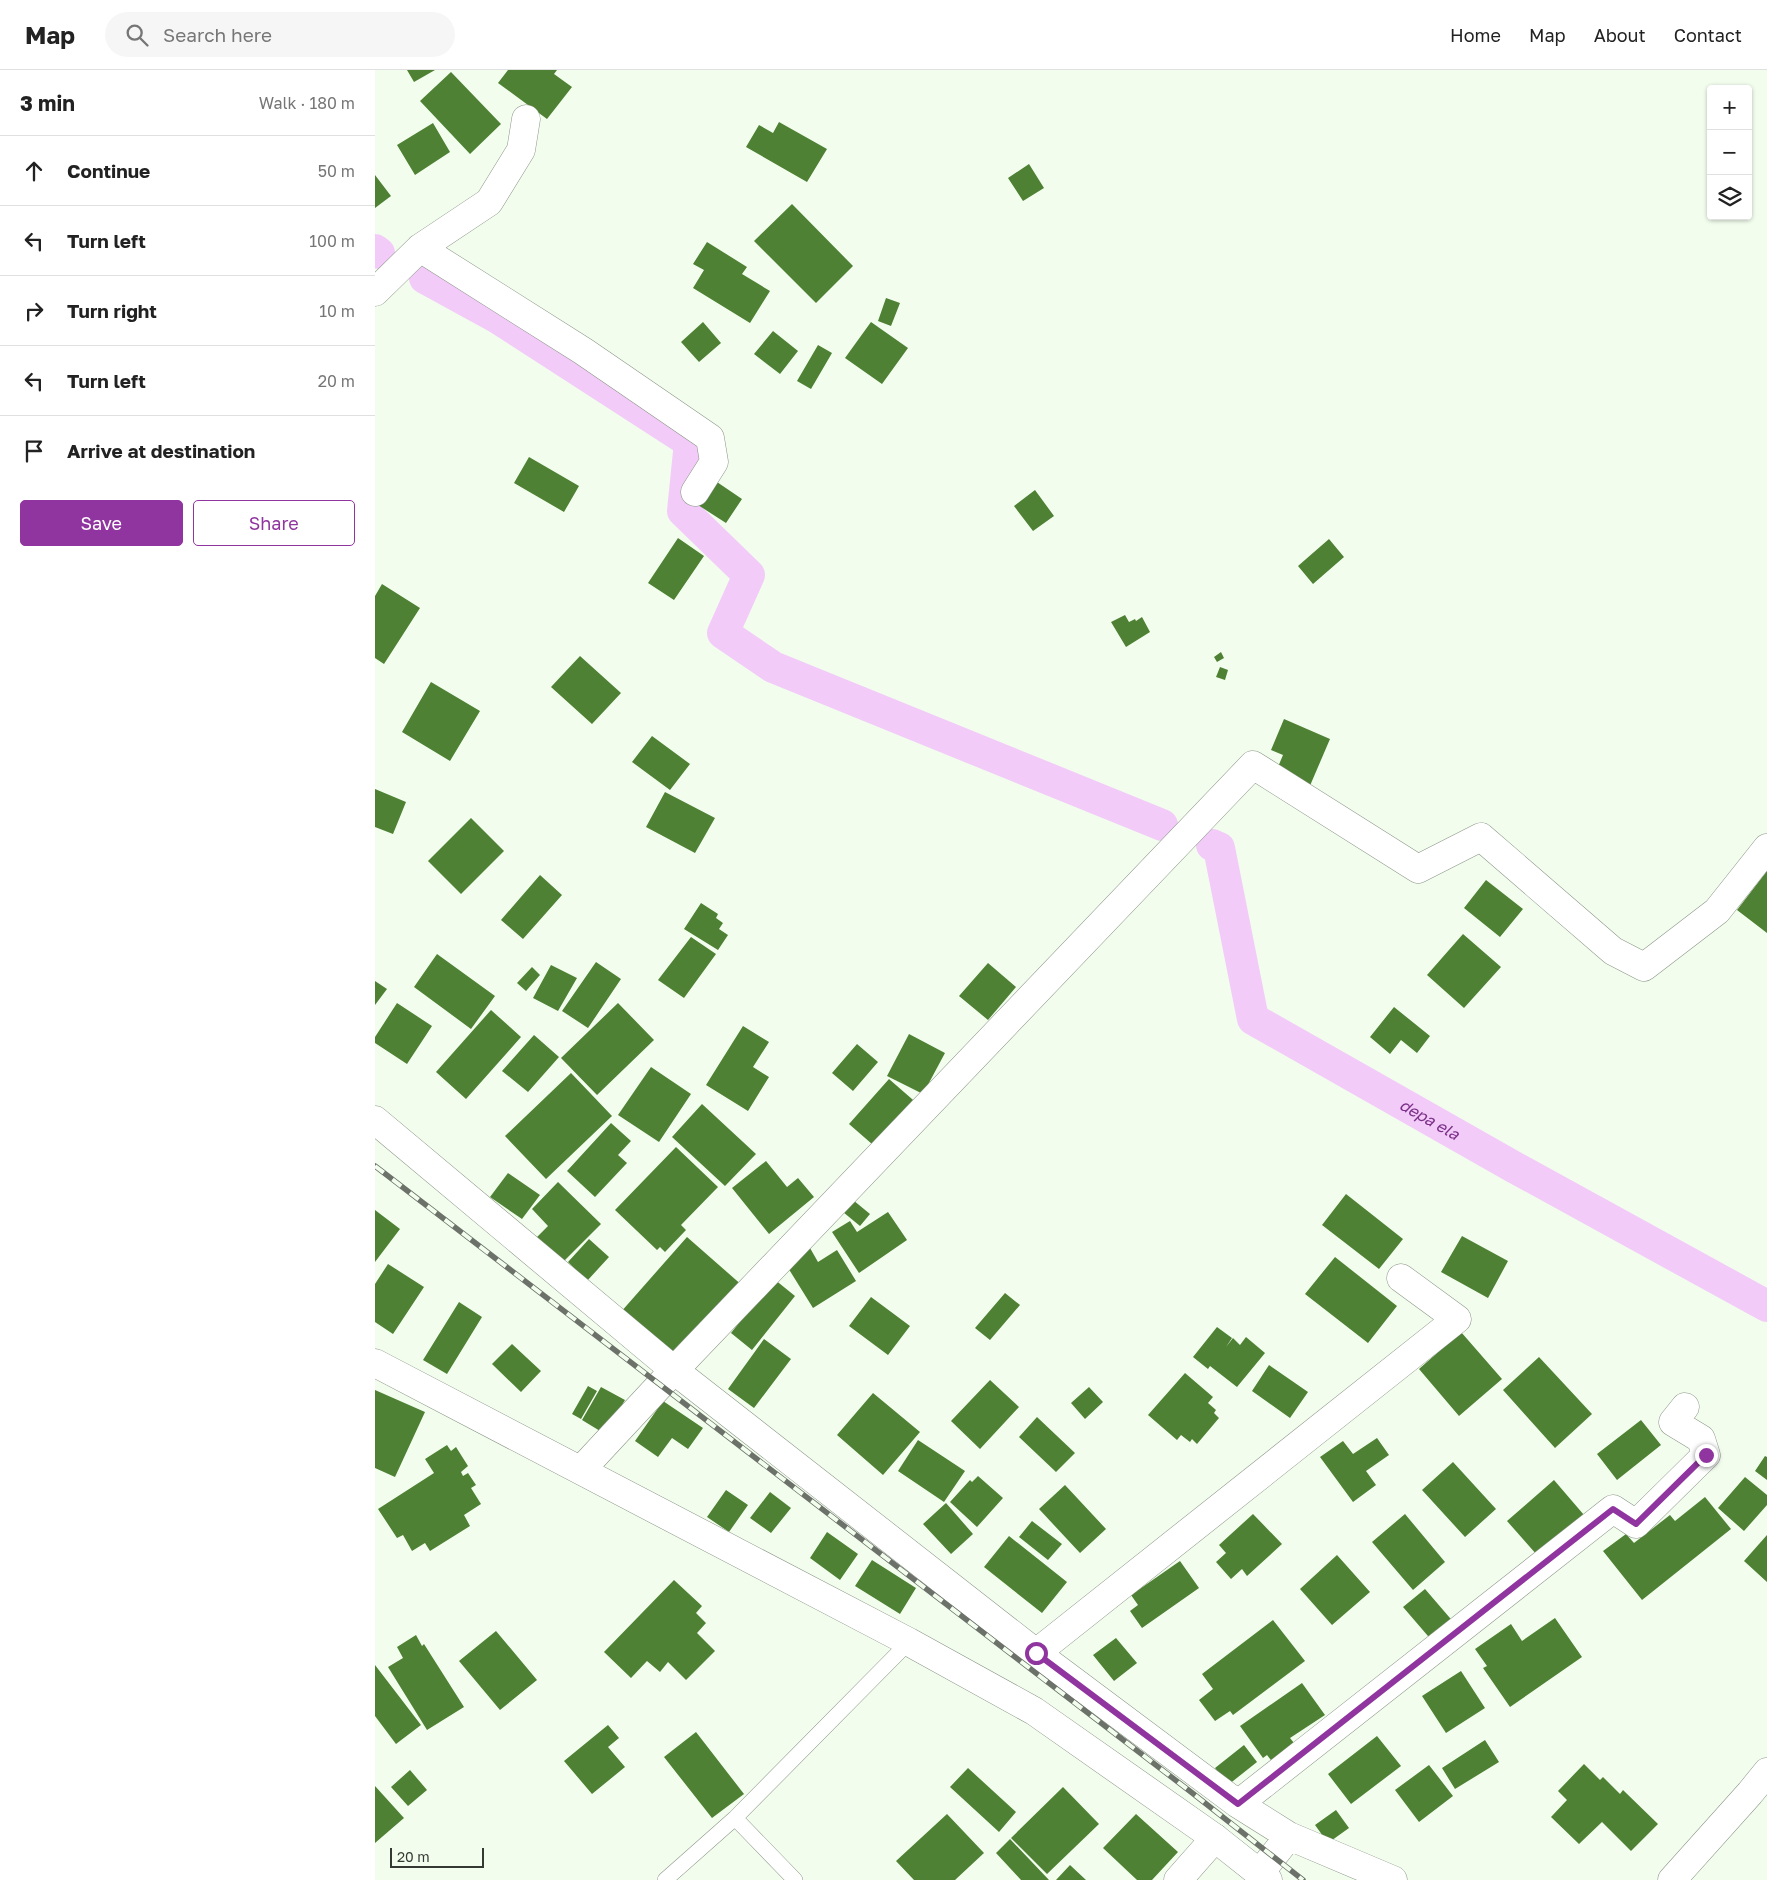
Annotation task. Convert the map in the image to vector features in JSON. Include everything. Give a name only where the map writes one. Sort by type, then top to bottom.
[{"type":"street","points":[[375,292],[420,248],[489,202],[521,150],[526,118]]},
{"type":"street","points":[[420,248],[583,351],[710,438],[715,462],[695,492]]},
{"type":"street","points":[[581,1470],[1253,765],[1418,869],[1481,837],[1613,952],[1644,967],[1717,911],[1767,848]]},
{"type":"street","points":[[375,1120],[675,1371],[1036,1653],[1238,1804],[1289,1836],[1393,1880]]},
{"type":"street","points":[[1036,1653],[1457,1319],[1401,1278]]},
{"type":"street","points":[[375,1363],[909,1642],[1034,1711],[1215,1838],[1263,1877],[1289,1836]]},
{"type":"street","points":[[1238,1804],[1613,1509],[1636,1524],[1706,1455],[1701,1439],[1673,1422],[1685,1407]]},
{"type":"street","points":[[1672,1880],[1767,1772]]},
{"type":"street","points":[[1178,1880],[1215,1838]]},
{"type":"lane","points":[[665,1880],[735,1818],[909,1642]]},
{"type":"lane","points":[[735,1818],[795,1880]]},
{"type":"building","points":[[407,70],[435,70],[414,82]]},
{"type":"building","points":[[508,70],[557,70],[554,74],[572,87],[547,119],[498,83]]},
{"type":"building","points":[[451,72],[501,124],[470,154],[420,101]]},
{"type":"building","points":[[779,122],[827,149],[807,182],[746,147],[759,125],[773,133]]},
{"type":"building","points":[[433,123],[450,152],[415,175],[397,145]]},
{"type":"building","points":[[1029,164],[1044,188],[1023,201],[1008,178]]},
{"type":"building","points":[[375,175],[391,196],[375,208]]},
{"type":"building","points":[[792,204],[853,266],[816,303],[754,241]]},
{"type":"building","points":[[707,242],[747,267],[742,274],[770,291],[750,323],[693,288],[704,270],[693,264]]},
{"type":"building","points":[[886,298],[900,303],[891,326],[878,321]]},
{"type":"building","points":[[703,322],[721,343],[699,362],[681,342]]},
{"type":"building","points":[[871,322],[908,348],[882,384],[845,358]]},
{"type":"building","points":[[773,331],[798,351],[780,374],[754,354]]},
{"type":"building","points":[[818,345],[832,353],[811,389],[797,381]]},
{"type":"building","points":[[529,457],[579,486],[564,512],[514,483]]},
{"type":"building","points":[[714,480],[742,499],[726,523],[698,505]]},
{"type":"building","points":[[1035,490],[1054,516],[1033,531],[1014,506]]},
{"type":"building","points":[[678,538],[704,556],[674,600],[648,583]]},
{"type":"building","points":[[1329,539],[1344,557],[1313,584],[1298,566]]},
{"type":"building","points":[[382,584],[420,608],[384,664],[375,658],[375,596]]},
{"type":"building","points":[[1125,615],[1129,622],[1135,619],[1136,621],[1142,617],[1150,632],[1126,647],[1111,622]]},
{"type":"building","points":[[1221,652],[1224,658],[1217,662],[1214,657]]},
{"type":"building","points":[[580,656],[621,693],[592,724],[551,687]]},
{"type":"building","points":[[1220,667],[1228,670],[1225,680],[1216,677]]},
{"type":"building","points":[[431,682],[480,711],[450,761],[402,732]]},
{"type":"building","points":[[1284,719],[1330,739],[1309,788],[1275,774],[1283,755],[1271,750]]},
{"type":"building","points":[[652,736],[690,764],[670,790],[632,762]]},
{"type":"building","points":[[375,789],[406,802],[393,834],[375,827]]},
{"type":"building","points":[[665,792],[715,818],[695,853],[646,827]]},
{"type":"building","points":[[471,818],[504,851],[461,894],[428,861]]},
{"type":"building","points":[[1767,871],[1767,933],[1737,910]]},
{"type":"building","points":[[540,875],[562,895],[523,939],[501,920]]},
{"type":"building","points":[[1486,880],[1523,909],[1500,937],[1464,908]]},
{"type":"building","points":[[701,903],[718,914],[716,918],[723,923],[719,929],[728,935],[718,950],[684,929]]},
{"type":"building","points":[[1463,934],[1501,967],[1464,1008],[1427,975]]},
{"type":"building","points":[[691,937],[716,954],[684,998],[658,980]]},
{"type":"building","points":[[437,954],[495,996],[471,1029],[414,987]]},
{"type":"building","points":[[596,962],[621,979],[588,1028],[562,1011]]},
{"type":"building","points":[[988,963],[1016,987],[988,1020],[959,996]]},
{"type":"building","points":[[551,965],[577,978],[558,1011],[533,998]]},
{"type":"building","points":[[532,967],[540,975],[526,991],[517,983]]},
{"type":"building","points":[[375,981],[387,989],[375,1005]]},
{"type":"building","points":[[397,1003],[432,1026],[407,1064],[375,1043],[375,1037]]},
{"type":"building","points":[[618,1003],[654,1040],[597,1095],[561,1058]]},
{"type":"building","points":[[1394,1007],[1430,1036],[1417,1053],[1401,1040],[1390,1054],[1370,1037]]},
{"type":"building","points":[[491,1010],[521,1037],[466,1099],[436,1072]]},
{"type":"building","points":[[743,1026],[769,1042],[753,1067],[769,1077],[748,1111],[706,1085]]},
{"type":"building","points":[[909,1034],[945,1053],[923,1094],[887,1076]]},
{"type":"building","points":[[534,1035],[559,1057],[528,1092],[502,1071]]},
{"type":"building","points":[[857,1044],[878,1062],[853,1091],[832,1073]]},
{"type":"building","points":[[651,1067],[691,1094],[659,1142],[618,1115]]},
{"type":"building","points":[[571,1073],[612,1116],[546,1179],[505,1136]]},
{"type":"building","points":[[889,1079],[920,1106],[880,1151],[849,1124]]},
{"type":"building","points":[[702,1104],[756,1154],[725,1186],[672,1137]]},
{"type":"building","points":[[611,1123],[631,1141],[618,1155],[627,1163],[595,1197],[567,1171]]},
{"type":"building","points":[[676,1147],[718,1187],[681,1225],[686,1230],[665,1252],[660,1247],[657,1250],[615,1210]]},
{"type":"building","points":[[766,1161],[787,1187],[798,1178],[814,1197],[769,1234],[732,1188]]},
{"type":"building","points":[[508,1173],[540,1195],[522,1219],[490,1197]]},
{"type":"building","points":[[558,1182],[601,1224],[560,1265],[534,1240],[548,1226],[532,1209]]},
{"type":"building","points":[[1346,1194],[1403,1239],[1379,1269],[1322,1225]]},
{"type":"building","points":[[853,1200],[870,1214],[860,1226],[843,1212]]},
{"type":"building","points":[[375,1210],[400,1229],[375,1262]]},
{"type":"building","points":[[888,1212],[907,1240],[859,1273],[832,1232],[850,1221],[857,1232]]},
{"type":"building","points":[[1462,1236],[1508,1261],[1488,1298],[1441,1272]]},
{"type":"building","points":[[687,1237],[744,1287],[676,1363],[620,1313]]},
{"type":"building","points":[[589,1239],[609,1257],[587,1281],[568,1262]]},
{"type":"building","points":[[810,1248],[818,1262],[837,1250],[856,1281],[813,1308],[785,1263]]},
{"type":"building","points":[[1335,1257],[1397,1306],[1368,1343],[1305,1294]]},
{"type":"building","points":[[388,1264],[424,1287],[393,1334],[375,1322],[375,1284]]},
{"type":"building","points":[[774,1279],[795,1296],[752,1350],[731,1333]]},
{"type":"building","points":[[1005,1293],[1020,1305],[990,1340],[975,1328]]},
{"type":"building","points":[[871,1297],[910,1326],[888,1355],[849,1326]]},
{"type":"building","points":[[459,1302],[482,1317],[447,1374],[423,1360]]},
{"type":"building","points":[[1217,1327],[1232,1338],[1226,1347],[1233,1338],[1240,1345],[1246,1337],[1265,1353],[1237,1387],[1210,1366],[1208,1369],[1193,1357]]},
{"type":"building","points":[[1461,1332],[1502,1379],[1459,1416],[1419,1369]]},
{"type":"building","points":[[764,1339],[791,1359],[754,1408],[728,1389]]},
{"type":"building","points":[[512,1344],[541,1371],[521,1392],[492,1364]]},
{"type":"building","points":[[1539,1357],[1592,1414],[1555,1448],[1503,1390]]},
{"type":"building","points":[[1269,1365],[1308,1392],[1290,1418],[1252,1391]]},
{"type":"building","points":[[1185,1373],[1213,1397],[1208,1403],[1216,1410],[1214,1413],[1219,1418],[1197,1444],[1192,1439],[1190,1442],[1181,1435],[1177,1440],[1148,1415]]},
{"type":"building","points":[[990,1380],[1019,1407],[980,1449],[951,1421]]},
{"type":"building","points":[[588,1386],[597,1391],[581,1419],[572,1414]]},
{"type":"building","points":[[601,1387],[625,1400],[605,1434],[582,1420]]},
{"type":"building","points":[[1089,1387],[1103,1402],[1085,1419],[1071,1403]]},
{"type":"building","points":[[375,1390],[425,1412],[395,1477],[375,1468]]},
{"type":"building","points":[[873,1393],[920,1432],[883,1475],[837,1435]]},
{"type":"building","points":[[663,1401],[703,1428],[688,1449],[672,1438],[658,1457],[635,1441]]},
{"type":"building","points":[[1037,1417],[1075,1453],[1056,1472],[1019,1437]]},
{"type":"building","points":[[1641,1420],[1661,1445],[1617,1480],[1597,1454]]},
{"type":"building","points":[[1377,1438],[1389,1455],[1366,1471],[1376,1485],[1353,1502],[1320,1457],[1343,1441],[1353,1454]]},
{"type":"building","points":[[918,1440],[965,1471],[944,1502],[898,1471]]},
{"type":"building","points":[[447,1445],[451,1451],[456,1447],[468,1466],[461,1472],[463,1476],[468,1473],[476,1485],[471,1488],[481,1504],[464,1515],[470,1526],[430,1551],[425,1543],[412,1551],[403,1535],[397,1538],[378,1509],[434,1473],[425,1459]]},
{"type":"building","points":[[1765,1456],[1767,1457],[1767,1480],[1755,1471]]},
{"type":"building","points":[[1453,1462],[1496,1509],[1465,1537],[1422,1490]]},
{"type":"building","points":[[978,1476],[1003,1498],[977,1527],[950,1502],[970,1480],[972,1482]]},
{"type":"building","points":[[1745,1477],[1767,1495],[1767,1505],[1744,1531],[1718,1508]]},
{"type":"building","points":[[1554,1480],[1584,1515],[1537,1555],[1507,1521]]},
{"type":"building","points":[[1065,1485],[1106,1529],[1080,1553],[1039,1509]]},
{"type":"building","points":[[726,1490],[748,1505],[729,1532],[707,1517]]},
{"type":"building","points":[[770,1492],[791,1508],[771,1533],[750,1518]]},
{"type":"building","points":[[1705,1497],[1731,1529],[1642,1600],[1603,1551],[1626,1534],[1634,1543],[1670,1515],[1675,1521]]},
{"type":"building","points":[[946,1503],[973,1534],[951,1554],[923,1524]]},
{"type":"building","points":[[1253,1514],[1282,1544],[1247,1576],[1242,1569],[1231,1579],[1216,1562],[1226,1553],[1219,1545]]},
{"type":"building","points":[[1405,1514],[1445,1562],[1413,1590],[1372,1542]]},
{"type":"building","points":[[1032,1521],[1062,1544],[1048,1560],[1019,1537]]},
{"type":"building","points":[[827,1532],[858,1554],[840,1580],[810,1558]]},
{"type":"building","points":[[1767,1535],[1767,1582],[1744,1561]]},
{"type":"building","points":[[1009,1536],[1067,1582],[1042,1613],[984,1567]]},
{"type":"building","points":[[1337,1555],[1370,1592],[1332,1625],[1300,1589]]},
{"type":"building","points":[[872,1560],[916,1588],[900,1614],[855,1586]]},
{"type":"building","points":[[1180,1561],[1199,1588],[1142,1628],[1130,1611],[1138,1605],[1131,1595]]},
{"type":"building","points":[[674,1580],[702,1606],[696,1613],[706,1623],[697,1633],[715,1651],[686,1680],[668,1662],[660,1672],[647,1661],[631,1678],[604,1652]]},
{"type":"building","points":[[1425,1589],[1456,1625],[1434,1643],[1403,1607]]},
{"type":"building","points":[[1555,1618],[1582,1657],[1510,1707],[1483,1668],[1487,1666],[1475,1649],[1511,1624],[1522,1641]]},
{"type":"building","points":[[1273,1620],[1305,1661],[1233,1715],[1230,1711],[1215,1721],[1199,1700],[1213,1689],[1202,1674]]},
{"type":"building","points":[[496,1631],[537,1680],[500,1710],[459,1661]]},
{"type":"building","points":[[416,1635],[422,1646],[424,1644],[464,1707],[427,1730],[388,1667],[403,1658],[397,1647]]},
{"type":"building","points":[[1116,1638],[1137,1663],[1114,1681],[1093,1655]]},
{"type":"building","points":[[375,1665],[421,1725],[396,1744],[375,1716]]},
{"type":"building","points":[[1461,1671],[1485,1708],[1446,1733],[1422,1696]]},
{"type":"building","points":[[1302,1683],[1325,1715],[1290,1738],[1298,1748],[1274,1764],[1267,1755],[1263,1758],[1240,1726]]},
{"type":"building","points":[[608,1725],[619,1738],[608,1747],[625,1767],[592,1794],[564,1761]]},
{"type":"building","points":[[696,1732],[744,1794],[712,1818],[664,1757]]},
{"type":"building","points":[[1377,1736],[1401,1766],[1351,1804],[1328,1774]]},
{"type":"building","points":[[1485,1740],[1499,1762],[1455,1789],[1442,1768]]},
{"type":"building","points":[[1244,1745],[1257,1762],[1228,1785],[1215,1768]]},
{"type":"building","points":[[1584,1764],[1600,1780],[1603,1777],[1620,1794],[1623,1790],[1658,1824],[1631,1851],[1602,1822],[1579,1844],[1551,1817],[1567,1800],[1558,1791]]},
{"type":"building","points":[[1429,1765],[1453,1796],[1419,1822],[1395,1790]]},
{"type":"building","points":[[968,1768],[1016,1812],[999,1832],[950,1787]]},
{"type":"building","points":[[410,1770],[427,1790],[408,1806],[391,1787]]},
{"type":"building","points":[[375,1786],[404,1818],[375,1843]]},
{"type":"building","points":[[1063,1787],[1099,1824],[1047,1874],[1011,1838]]},
{"type":"building","points":[[1336,1810],[1349,1828],[1328,1843],[1315,1825]]},
{"type":"building","points":[[947,1814],[984,1853],[955,1880],[914,1880],[896,1861]]},
{"type":"building","points":[[1136,1814],[1178,1852],[1152,1880],[1137,1880],[1103,1848]]},
{"type":"building","points":[[1010,1839],[1049,1880],[1021,1880],[996,1853]]},
{"type":"building","points":[[1070,1865],[1086,1880],[1056,1880]]},
{"type":"waterway","points":[[375,250],[379,253]]},
{"type":"waterway","points":[[425,278],[498,318],[690,442],[683,511],[749,575],[723,633],[773,667],[1162,825]]},
{"type":"waterway","name":"depa ela","points":[[1212,845],[1219,848],[1253,1019],[1512,1166],[1767,1306]]},
{"type":"railway","points":[[375,1166],[1303,1880]]},
{"type":"route","points":[[1036,1653],[1238,1804],[1613,1509],[1636,1524],[1706,1455]]}]
